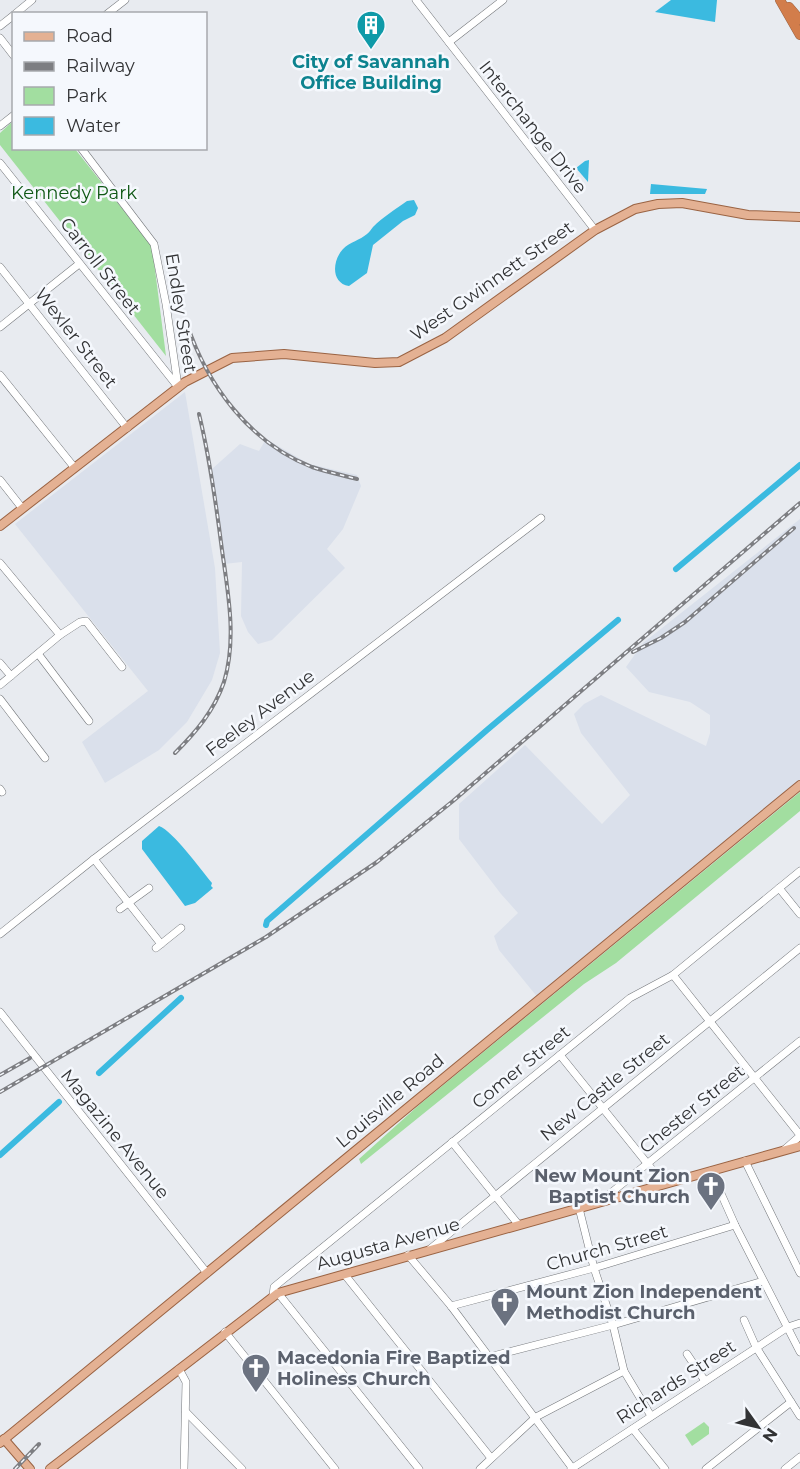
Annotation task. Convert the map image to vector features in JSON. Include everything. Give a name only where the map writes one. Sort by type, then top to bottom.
[{"type":"highway","points":[[782,0],[800,20]]},
{"type":"highway","points":[[782,0],[800,35]]},
{"type":"main road","name":"West Gwinnett Street","points":[[0,526],[178,387],[232,358],[284,354],[375,363],[399,362],[445,338],[595,230],[635,209],[658,204],[682,203],[748,215],[800,217]]},
{"type":"main road","name":"Louisville Road","points":[[2,1441],[800,785]]},
{"type":"main road","name":"Augusta Avenue","points":[[50,1469],[275,1294],[800,1146]]},
{"type":"main road","points":[[2,1441],[30,1469]]},
{"type":"street","points":[[17,12],[32,0]]},
{"type":"street","points":[[110,12],[125,0]]},
{"type":"street","name":"Interchange Drive","points":[[416,0],[595,230]]},
{"type":"street","points":[[448,42],[503,0]]},
{"type":"street","points":[[0,26],[12,16]]},
{"type":"street","points":[[0,38],[12,53]]},
{"type":"street","points":[[0,126],[12,116]]},
{"type":"street","name":"Endley Street","points":[[83,150],[154,244],[166,304],[178,387]]},
{"type":"street","name":"Carroll Street","points":[[0,163],[178,387]]},
{"type":"street","points":[[0,327],[80,264]]},
{"type":"street","name":"Wexler Street","points":[[0,267],[127,428]]},
{"type":"street","points":[[0,375],[74,467]]},
{"type":"street","points":[[0,480],[22,508]]},
{"type":"street","name":"Feeley Avenue","points":[[0,934],[94,859],[541,518]]},
{"type":"street","points":[[0,563],[60,635]]},
{"type":"street","points":[[0,686],[60,635],[80,622],[86,621],[122,667]]},
{"type":"street","points":[[39,655],[90,721]]},
{"type":"street","points":[[0,663],[11,676]]},
{"type":"street","points":[[0,699],[45,758]]},
{"type":"street","points":[[94,859],[159,946],[181,928]]},
{"type":"street","name":"Comer Street","points":[[275,1294],[274,1287],[630,998],[673,975],[800,871]]},
{"type":"street","points":[[120,909],[149,888]]},
{"type":"street","points":[[779,888],[800,914]]},
{"type":"street","name":"New Castle Street","points":[[430,1249],[800,948]]},
{"type":"street","points":[[673,975],[800,1135]]},
{"type":"street","name":"Magazine Avenue","points":[[0,1012],[207,1273]]},
{"type":"street","name":"Chester Street","points":[[602,1200],[800,1041]]},
{"type":"street","points":[[560,1055],[663,1183]]},
{"type":"street","name":"Augusta Avenue","points":[[784,1150],[800,1135]]},
{"type":"street","points":[[452,1142],[518,1224]]},
{"type":"street","points":[[745,1161],[800,1273]]},
{"type":"street","points":[[711,1171],[735,1225],[800,1353]]},
{"type":"street","points":[[579,1208],[624,1371],[651,1416]]},
{"type":"street","name":"Church Street","points":[[451,1306],[594,1268],[735,1225]]},
{"type":"street","points":[[408,1255],[451,1306],[536,1417],[572,1469]]},
{"type":"street","points":[[345,1275],[491,1458]]},
{"type":"street","points":[[489,1357],[613,1325],[763,1281]]},
{"type":"street","points":[[275,1294],[419,1469]]},
{"type":"street","points":[[744,1320],[756,1347],[800,1416]]},
{"type":"street","name":"Richards Street","points":[[572,1469],[756,1347],[788,1327],[800,1323]]},
{"type":"street","points":[[225,1332],[335,1469]]},
{"type":"street","points":[[687,1354],[705,1381]]},
{"type":"street","points":[[178,1369],[186,1382],[184,1469]]},
{"type":"street","points":[[480,1469],[536,1417],[624,1371]]},
{"type":"street","points":[[706,1469],[791,1402]]},
{"type":"street","points":[[186,1413],[242,1469]]},
{"type":"street","points":[[633,1429],[665,1469]]},
{"type":"street","points":[[785,1469],[800,1457]]},
{"type":"shaded area","points":[[185,392],[215,568],[220,653],[212,680],[187,722],[159,750],[105,783],[82,742],[148,691],[15,524]]},
{"type":"shaded area","points":[[266,439],[309,464],[357,475],[361,486],[343,529],[327,549],[345,568],[272,640],[258,644],[248,632],[241,616],[242,562],[224,564],[212,469],[240,444],[259,451]]},
{"type":"shaded area","points":[[800,519],[800,785],[539,999],[499,950],[494,936],[518,913],[459,839],[459,804],[525,745],[602,824],[630,795],[581,733],[574,714],[584,704],[601,695],[706,746],[710,733],[710,715],[690,702],[649,692],[626,667],[643,643]]},
{"type":"green space","name":"Kennedy Park","points":[[12,122],[12,150],[76,150],[152,246],[166,356],[0,145],[0,133]]},
{"type":"green space","points":[[800,792],[800,811],[616,963],[584,984],[361,1164],[359,1159],[419,1105]]},
{"type":"green space","points":[[704,1422],[709,1427],[709,1434],[692,1446],[685,1435]]},
{"type":"water","points":[[671,0],[717,0],[715,22],[655,12]]},
{"type":"water","points":[[589,160],[588,182],[576,168]]},
{"type":"water","points":[[651,184],[707,189],[705,194],[650,194]]},
{"type":"water","points":[[414,200],[418,208],[415,215],[403,221],[373,245],[367,273],[349,286],[339,281],[335,265],[343,249],[368,233],[381,220],[407,201]]},
{"type":"water","points":[[159,826],[179,843],[212,883],[213,888],[195,903],[185,906],[142,849],[142,841]]},
{"type":"waterway","points":[[676,569],[800,465]]},
{"type":"waterway","points":[[266,925],[267,921],[487,730],[618,620]]},
{"type":"waterway","points":[[99,1073],[181,998]]},
{"type":"waterway","points":[[0,1155],[59,1102]]},
{"type":"railway","points":[[187,324],[206,369],[219,390],[250,427],[269,443],[312,467],[357,479]]},
{"type":"railway","points":[[175,753],[210,712],[224,682],[230,649],[227,583],[212,481],[199,414]]},
{"type":"railway","points":[[0,1092],[266,937],[377,862],[453,801],[800,503]]},
{"type":"railway","points":[[633,652],[661,638],[685,622],[794,528]]},
{"type":"railway","points":[[0,1075],[30,1058]]},
{"type":"railway","points":[[15,1469],[39,1444]]},
{"type":"place","name":"City of Savannah Office Building","points":[[371,50]]},
{"type":"place","name":"New Mount Zion Baptist Church","points":[[711,1212]]},
{"type":"place","name":"Mount Zion Independent Methodist Church","points":[[505,1328]]},
{"type":"place","name":"Macedonia Fire Baptized Holiness Church","points":[[256,1394]]}]
